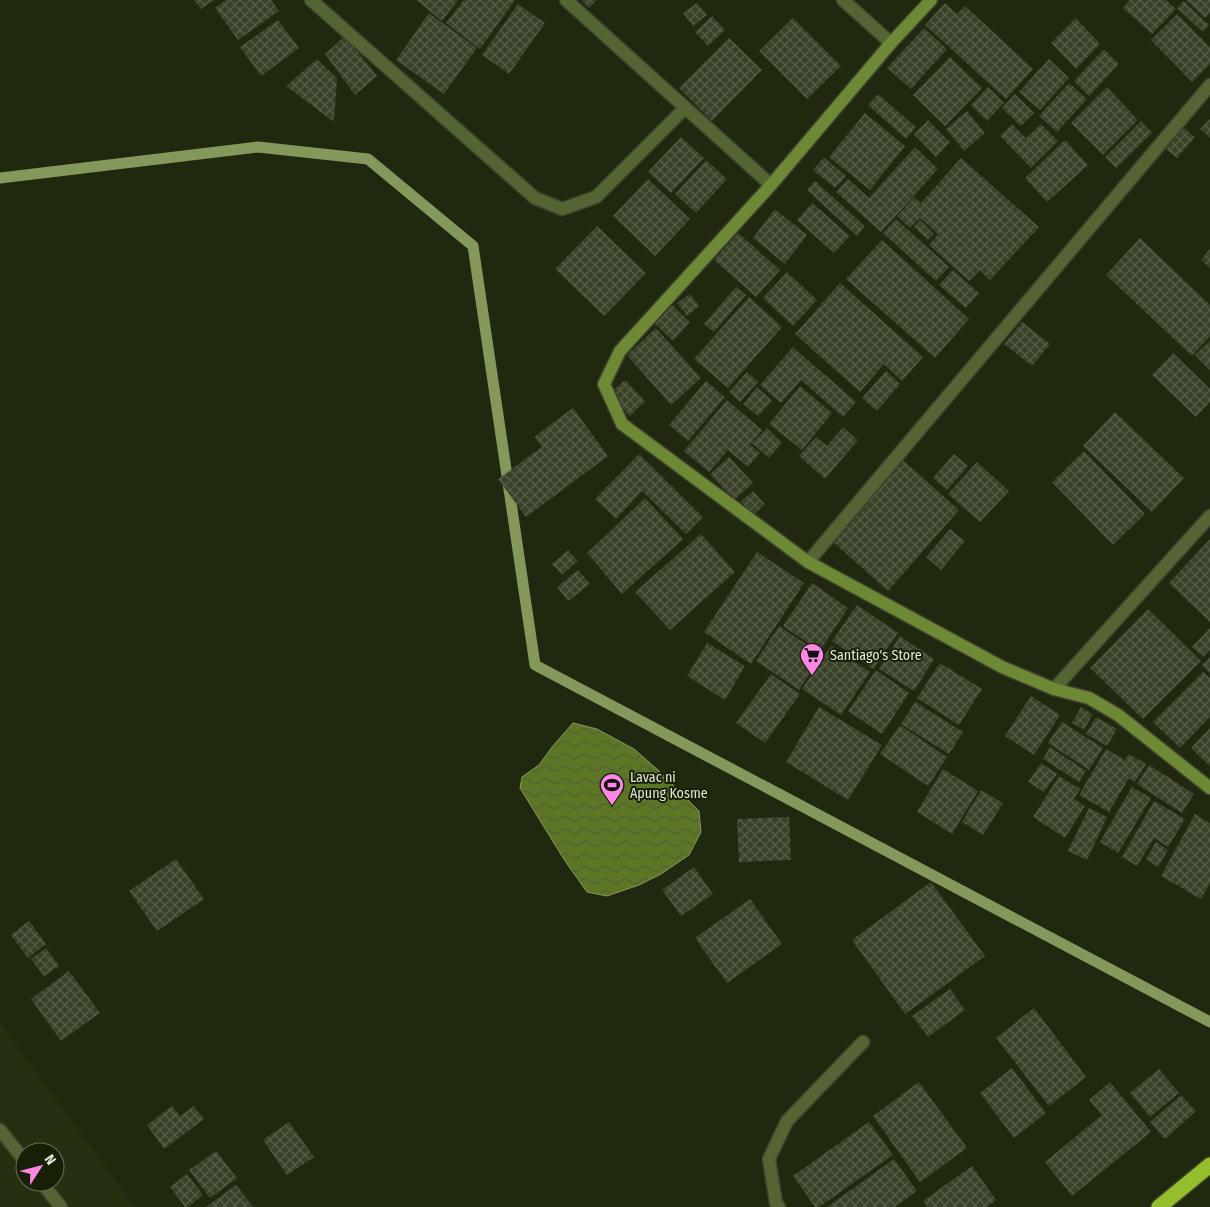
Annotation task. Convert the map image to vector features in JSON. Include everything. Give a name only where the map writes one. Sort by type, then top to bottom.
[{"type":"highway","points":[[1159,1207],[1210,1165]]},
{"type":"street","points":[[311,0],[535,198],[562,209],[596,197],[685,108]]},
{"type":"street","points":[[566,0],[771,185]]},
{"type":"street","points":[[843,0],[891,43]]},
{"type":"street","points":[[931,0],[891,43],[771,185],[620,351],[604,384],[622,424],[808,562],[1002,666],[1054,689],[1089,698],[1118,714],[1210,788]]},
{"type":"street","points":[[808,562],[1210,85]]},
{"type":"street","points":[[1054,689],[1210,516]]},
{"type":"street","points":[[779,1207],[776,1203],[770,1159],[787,1121],[863,1042]]},
{"type":"street","points":[[0,1130],[15,1149]]},
{"type":"street","points":[[50,1192],[61,1207]]},
{"type":"shaded area","points":[[0,1023],[135,1207],[0,1207]]},
{"type":"water","name":"Lavac ni Apung Kosme","points":[[573,723],[597,729],[634,749],[699,811],[701,832],[689,855],[661,874],[639,885],[607,896],[587,892],[565,861],[520,788],[522,777],[539,765]]},
{"type":"building","points":[[194,0],[214,0],[201,9]]},
{"type":"building","points":[[226,0],[271,0],[279,11],[238,40],[215,8]]},
{"type":"building","points":[[416,0],[458,0],[442,21]]},
{"type":"building","points":[[464,0],[515,0],[480,49],[446,23]]},
{"type":"building","points":[[581,0],[597,0],[589,8]]},
{"type":"building","points":[[1130,0],[1166,0],[1176,9],[1152,34],[1123,8]]},
{"type":"building","points":[[1186,0],[1210,0],[1210,13],[1205,18]]},
{"type":"building","points":[[1184,1],[1209,25],[1203,32],[1177,8]]},
{"type":"building","points":[[697,3],[707,15],[693,26],[683,13]]},
{"type":"building","points":[[945,3],[957,14],[965,6],[1033,69],[1006,99],[925,25]]},
{"type":"building","points":[[518,4],[545,23],[509,74],[482,55]]},
{"type":"building","points":[[429,13],[477,48],[444,94],[396,60]]},
{"type":"building","points":[[1177,14],[1210,47],[1210,64],[1192,82],[1151,40]]},
{"type":"building","points":[[712,16],[725,30],[708,46],[695,32]]},
{"type":"building","points":[[793,18],[841,66],[807,99],[759,51]]},
{"type":"building","points":[[1076,18],[1100,44],[1076,69],[1051,43]]},
{"type":"building","points":[[278,20],[299,48],[261,76],[240,47]]},
{"type":"building","points":[[924,28],[947,49],[911,89],[887,68]]},
{"type":"building","points":[[345,36],[377,76],[355,95],[325,54]]},
{"type":"building","points":[[729,38],[762,70],[712,121],[679,88]]},
{"type":"building","points":[[1104,49],[1119,64],[1089,96],[1074,81]]},
{"type":"building","points":[[950,57],[982,88],[945,126],[913,95]]},
{"type":"building","points":[[317,59],[337,78],[334,122],[286,86]]},
{"type":"building","points":[[1049,59],[1069,78],[1040,110],[1019,92]]},
{"type":"building","points":[[1069,83],[1087,99],[1057,132],[1039,116]]},
{"type":"building","points":[[988,87],[1004,103],[987,121],[971,105]]},
{"type":"building","points":[[1107,87],[1138,120],[1103,155],[1071,123]]},
{"type":"building","points":[[878,94],[916,127],[906,139],[868,105]]},
{"type":"building","points":[[1015,94],[1034,113],[1021,126],[1002,108]]},
{"type":"building","points":[[967,111],[985,133],[964,151],[946,129]]},
{"type":"building","points":[[865,113],[905,146],[870,190],[829,157]]},
{"type":"building","points":[[1210,119],[1210,138],[1200,129]]},
{"type":"building","points":[[928,120],[950,142],[936,157],[914,134]]},
{"type":"building","points":[[1141,121],[1152,133],[1116,168],[1105,157]]},
{"type":"building","points":[[1012,124],[1026,138],[1041,124],[1058,141],[1031,168],[1000,136]]},
{"type":"building","points":[[1183,127],[1195,137],[1177,158],[1166,149]]},
{"type":"building","points":[[681,137],[704,158],[671,193],[648,172]]},
{"type":"building","points":[[1065,140],[1088,165],[1047,202],[1025,178]]},
{"type":"building","points":[[915,147],[938,169],[881,232],[836,192],[848,179],[869,198]]},
{"type":"building","points":[[824,157],[846,176],[835,188],[813,170]]},
{"type":"building","points":[[961,158],[1039,227],[990,280],[980,270],[969,281],[929,245],[938,234],[920,218],[910,228],[897,216],[914,197],[921,203]]},
{"type":"building","points":[[706,160],[727,179],[696,213],[675,194]]},
{"type":"building","points":[[648,179],[690,219],[655,256],[613,216]]},
{"type":"building","points":[[815,181],[865,226],[857,236],[807,190]]},
{"type":"building","points":[[812,203],[850,236],[834,253],[797,220]]},
{"type":"building","points":[[775,209],[807,235],[785,264],[753,238]]},
{"type":"building","points":[[896,219],[949,267],[936,281],[883,233]]},
{"type":"building","points":[[920,220],[934,234],[928,240],[914,227]]},
{"type":"building","points":[[597,226],[646,273],[604,316],[555,269]]},
{"type":"building","points":[[738,233],[780,270],[756,297],[714,260]]},
{"type":"building","points":[[1140,238],[1210,305],[1210,336],[1192,356],[1106,275]]},
{"type":"building","points":[[882,240],[969,319],[935,358],[846,279]]},
{"type":"building","points":[[1210,249],[1210,268],[1201,260]]},
{"type":"building","points":[[953,270],[979,293],[966,308],[939,285]]},
{"type":"building","points":[[787,272],[817,300],[793,326],[763,298]]},
{"type":"building","points":[[840,283],[923,357],[902,381],[884,364],[860,392],[795,334]]},
{"type":"building","points":[[736,287],[746,295],[714,332],[704,324]]},
{"type":"building","points":[[690,294],[699,306],[687,316],[677,303]]},
{"type":"building","points":[[749,297],[782,327],[728,388],[694,359]]},
{"type":"building","points":[[672,305],[690,322],[673,341],[655,324]]},
{"type":"building","points":[[1022,322],[1050,344],[1032,366],[1004,344]]},
{"type":"building","points":[[656,328],[701,378],[671,405],[627,355]]},
{"type":"building","points":[[1210,341],[1210,370],[1195,355]]},
{"type":"building","points":[[793,347],[856,402],[843,417],[801,380],[781,403],[760,385]]},
{"type":"building","points":[[1173,353],[1210,389],[1210,402],[1196,417],[1152,375]]},
{"type":"building","points":[[886,371],[900,384],[877,411],[862,398]]},
{"type":"building","points":[[747,372],[758,382],[740,402],[729,392]]},
{"type":"building","points":[[625,380],[645,401],[630,416],[609,394]]},
{"type":"building","points":[[706,381],[725,397],[688,441],[669,425]]},
{"type":"building","points":[[800,386],[832,413],[802,450],[769,424]]},
{"type":"building","points":[[757,387],[772,401],[758,416],[743,404]]},
{"type":"building","points":[[727,400],[762,430],[750,445],[760,453],[748,467],[728,450],[709,472],[684,451]]},
{"type":"building","points":[[573,408],[608,456],[526,517],[498,479],[542,447],[534,437]]},
{"type":"building","points":[[1115,412],[1184,478],[1152,512],[1083,446]]},
{"type":"building","points":[[843,427],[858,440],[825,479],[799,456],[816,437],[827,446]]},
{"type":"building","points":[[767,428],[782,443],[769,458],[752,443]]},
{"type":"building","points":[[1084,451],[1145,514],[1113,545],[1052,482]]},
{"type":"building","points":[[639,454],[703,517],[686,534],[642,491],[616,519],[595,499]]},
{"type":"building","points":[[954,454],[968,466],[947,490],[933,478]]},
{"type":"building","points":[[729,457],[753,483],[734,500],[710,474]]},
{"type":"building","points":[[903,460],[959,510],[888,591],[832,541]]},
{"type":"building","points":[[977,462],[1009,491],[980,522],[948,494]]},
{"type":"building","points":[[753,491],[765,504],[754,515],[741,501]]},
{"type":"building","points":[[645,498],[683,539],[622,594],[587,553]]},
{"type":"building","points":[[950,529],[965,541],[941,570],[926,557]]},
{"type":"building","points":[[701,534],[735,572],[670,630],[635,592]]},
{"type":"building","points":[[1210,539],[1210,622],[1169,583]]},
{"type":"building","points":[[568,550],[578,561],[562,575],[552,564]]},
{"type":"building","points":[[757,552],[804,583],[751,664],[704,632]]},
{"type":"building","points":[[578,570],[590,584],[568,601],[557,587]]},
{"type":"building","points":[[812,583],[848,608],[820,651],[783,626]]},
{"type":"building","points":[[857,605],[898,633],[873,669],[832,641]]},
{"type":"building","points":[[1148,609],[1201,661],[1143,719],[1090,668]]},
{"type":"building","points":[[779,626],[822,655],[799,690],[756,661]]},
{"type":"building","points":[[1210,628],[1210,650],[1203,657],[1192,647]]},
{"type":"building","points":[[900,636],[934,659],[914,691],[879,669]]},
{"type":"building","points":[[707,643],[745,666],[725,700],[687,676]]},
{"type":"building","points":[[831,646],[870,672],[841,715],[802,689]]},
{"type":"building","points":[[1210,657],[1210,673],[1202,665]]},
{"type":"building","points":[[940,663],[982,689],[959,725],[917,698]]},
{"type":"building","points":[[876,670],[909,693],[882,734],[848,711]]},
{"type":"building","points":[[1203,672],[1210,678],[1210,717],[1180,748],[1153,722]]},
{"type":"building","points":[[771,674],[800,694],[765,743],[736,723]]},
{"type":"building","points":[[1031,696],[1060,715],[1034,755],[1005,736]]},
{"type":"building","points":[[915,702],[963,732],[949,754],[901,724]]},
{"type":"building","points":[[819,707],[882,745],[848,800],[786,762]]},
{"type":"building","points":[[1081,707],[1093,714],[1084,730],[1072,723]]},
{"type":"building","points":[[1096,717],[1117,729],[1107,746],[1086,734]]},
{"type":"building","points":[[1062,722],[1103,748],[1089,770],[1048,743]]},
{"type":"building","points":[[900,725],[947,757],[928,786],[880,754]]},
{"type":"building","points":[[1210,728],[1210,766],[1191,748]]},
{"type":"building","points":[[1050,747],[1086,771],[1079,782],[1043,759]]},
{"type":"building","points":[[1106,749],[1125,760],[1129,754],[1146,764],[1135,782],[1129,778],[1109,812],[1079,795]]},
{"type":"building","points":[[1041,763],[1057,774],[1044,792],[1028,782]]},
{"type":"building","points":[[1149,765],[1194,794],[1182,813],[1137,784]]},
{"type":"building","points":[[943,769],[978,791],[952,834],[917,812]]},
{"type":"building","points":[[1059,776],[1080,789],[1074,799],[1085,806],[1065,838],[1033,817]]},
{"type":"building","points":[[1132,787],[1151,798],[1118,853],[1100,842]]},
{"type":"building","points":[[981,790],[1003,803],[983,835],[962,822]]},
{"type":"building","points":[[1154,801],[1185,819],[1168,847],[1154,838],[1137,866],[1122,857]]},
{"type":"building","points":[[1089,808],[1107,817],[1087,860],[1068,851]]},
{"type":"building","points":[[1195,814],[1210,823],[1210,883],[1201,899],[1161,876]]},
{"type":"building","points":[[789,817],[791,860],[739,862],[737,819]]},
{"type":"building","points":[[1156,842],[1168,850],[1158,867],[1146,859]]},
{"type":"building","points":[[176,859],[204,899],[157,931],[129,891]]},
{"type":"building","points":[[694,867],[713,894],[681,916],[662,890]]},
{"type":"building","points":[[931,882],[985,956],[905,1014],[852,940]]},
{"type":"building","points":[[750,899],[782,944],[727,983],[695,938]]},
{"type":"building","points":[[29,921],[46,944],[28,958],[11,935]]},
{"type":"building","points":[[46,948],[59,966],[44,976],[31,959]]},
{"type":"building","points":[[69,971],[100,1013],[61,1041],[31,999]]},
{"type":"building","points":[[950,989],[965,1010],[928,1037],[912,1016]]},
{"type":"building","points":[[1034,1008],[1086,1077],[1049,1106],[996,1038]]},
{"type":"building","points":[[1012,1068],[1046,1113],[1014,1138],[980,1093]]},
{"type":"building","points":[[1159,1069],[1179,1093],[1150,1117],[1130,1093]]},
{"type":"building","points":[[919,1082],[967,1148],[920,1182],[873,1116]]},
{"type":"building","points":[[1110,1082],[1151,1132],[1072,1196],[1045,1162],[1102,1115],[1089,1100]]},
{"type":"building","points":[[1181,1095],[1196,1111],[1165,1139],[1150,1122]]},
{"type":"building","points":[[172,1106],[180,1116],[194,1106],[204,1119],[164,1149],[147,1125]]},
{"type":"building","points":[[289,1122],[314,1157],[287,1175],[263,1140]]},
{"type":"building","points":[[869,1122],[893,1155],[819,1207],[815,1207],[793,1176]]},
{"type":"building","points":[[216,1151],[237,1178],[210,1198],[189,1170]]},
{"type":"building","points":[[894,1159],[917,1191],[895,1207],[827,1207]]},
{"type":"building","points":[[972,1166],[996,1200],[987,1207],[927,1207],[923,1201]]},
{"type":"building","points":[[187,1174],[203,1195],[188,1207],[185,1207],[170,1187]]},
{"type":"building","points":[[236,1185],[253,1207],[206,1207]]},
{"type":"waterway","points":[[0,178],[258,147],[368,159],[473,246],[535,665],[1210,1022]]},
{"type":"place","name":"Santiago's Store","points":[[812,676]]},
{"type":"place","name":"Lavac ni Apung Kosme","points":[[612,806]]}]
